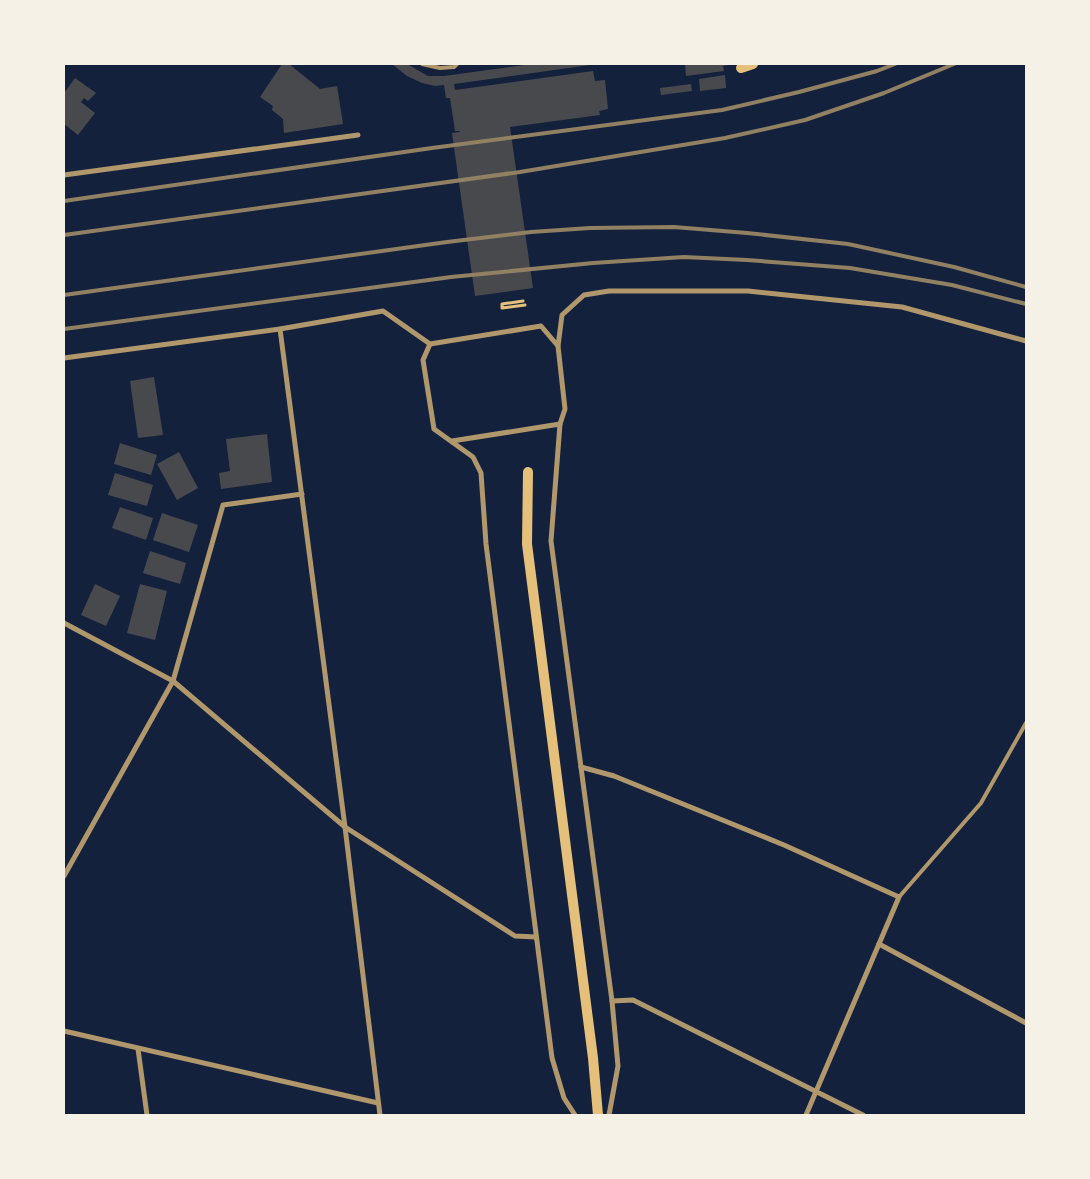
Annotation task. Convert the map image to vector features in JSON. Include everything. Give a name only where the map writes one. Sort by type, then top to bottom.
[{"type":"main road","points":[[742,68],[753,64]]},
{"type":"main road","points":[[528,472],[527,544],[593,1058],[598,1115]]},
{"type":"street","points":[[64,175],[358,135]]},
{"type":"street","points":[[609,1115],[618,1066],[612,1001],[551,541],[560,424],[565,410],[558,346],[562,315],[584,295],[609,291],[748,291],[902,307],[1026,341]]},
{"type":"street","points":[[64,358],[280,329],[383,310],[430,344],[541,326],[558,346]]},
{"type":"street","points":[[280,329],[346,827],[380,1115]]},
{"type":"street","points":[[430,344],[424,360],[434,429],[473,457],[480,473],[486,544],[552,1058],[564,1098],[575,1115]]},
{"type":"street","points":[[452,441],[560,424]]},
{"type":"street","points":[[64,873],[173,681],[223,505],[302,494]]},
{"type":"street","points":[[64,623],[173,681],[346,827],[515,936],[536,937]]},
{"type":"street","points":[[581,767],[614,776],[766,838],[899,897],[806,1115]]},
{"type":"street","points":[[879,944],[1026,1023]]},
{"type":"street","points":[[612,1001],[633,1000],[863,1115]]},
{"type":"street","points":[[64,1031],[378,1102]]},
{"type":"street","points":[[138,1049],[147,1115]]},
{"type":"lane","points":[[422,64],[440,68],[454,67],[457,64]]},
{"type":"lane","points":[[899,897],[981,803],[1026,722]]},
{"type":"path","points":[[524,303],[502,308],[502,304],[524,303]]},
{"type":"building","points":[[282,64],[289,64],[320,89],[337,86],[343,124],[284,133],[283,119],[272,110],[273,106],[260,97]]},
{"type":"building","points":[[392,64],[407,64],[428,76],[444,76],[531,64],[597,64],[454,84],[455,90],[593,71],[595,81],[605,80],[608,109],[599,111],[600,115],[510,127],[533,288],[475,296],[452,133],[460,131],[455,131],[450,98],[446,98],[444,85],[435,86],[422,83],[407,76]]},
{"type":"building","points":[[685,64],[728,65],[723,66],[724,71],[686,76]]},
{"type":"building","points":[[725,75],[726,88],[700,91],[699,79]]},
{"type":"building","points":[[75,78],[96,93],[88,101],[84,98],[81,102],[95,113],[78,135],[64,124],[64,93]]},
{"type":"building","points":[[691,84],[692,91],[661,95],[660,88]]},
{"type":"building","points":[[154,377],[163,435],[138,438],[130,381]]},
{"type":"building","points":[[267,434],[272,482],[221,489],[219,473],[230,471],[226,439]]},
{"type":"building","points":[[120,443],[157,455],[151,475],[114,464]]},
{"type":"building","points":[[179,452],[198,488],[177,500],[157,464]]},
{"type":"building","points":[[115,473],[153,485],[147,506],[108,495]]},
{"type":"building","points":[[120,507],[153,518],[146,540],[112,528]]},
{"type":"building","points":[[162,513],[198,525],[189,552],[153,540]]},
{"type":"building","points":[[150,551],[186,563],[180,584],[143,573]]},
{"type":"building","points":[[95,584],[120,596],[106,626],[81,615]]},
{"type":"building","points":[[140,584],[167,591],[155,640],[127,633]]},
{"type":"railway","points":[[64,201],[432,148],[722,110],[799,92],[877,71],[895,64]]},
{"type":"railway","points":[[64,235],[520,172],[725,138],[805,120],[884,93],[954,64]]},
{"type":"railway","points":[[64,295],[531,232],[590,228],[674,227],[848,244],[954,267],[1026,287]]},
{"type":"railway","points":[[64,329],[451,277],[593,263],[684,257],[850,268],[952,285],[1026,304]]}]
